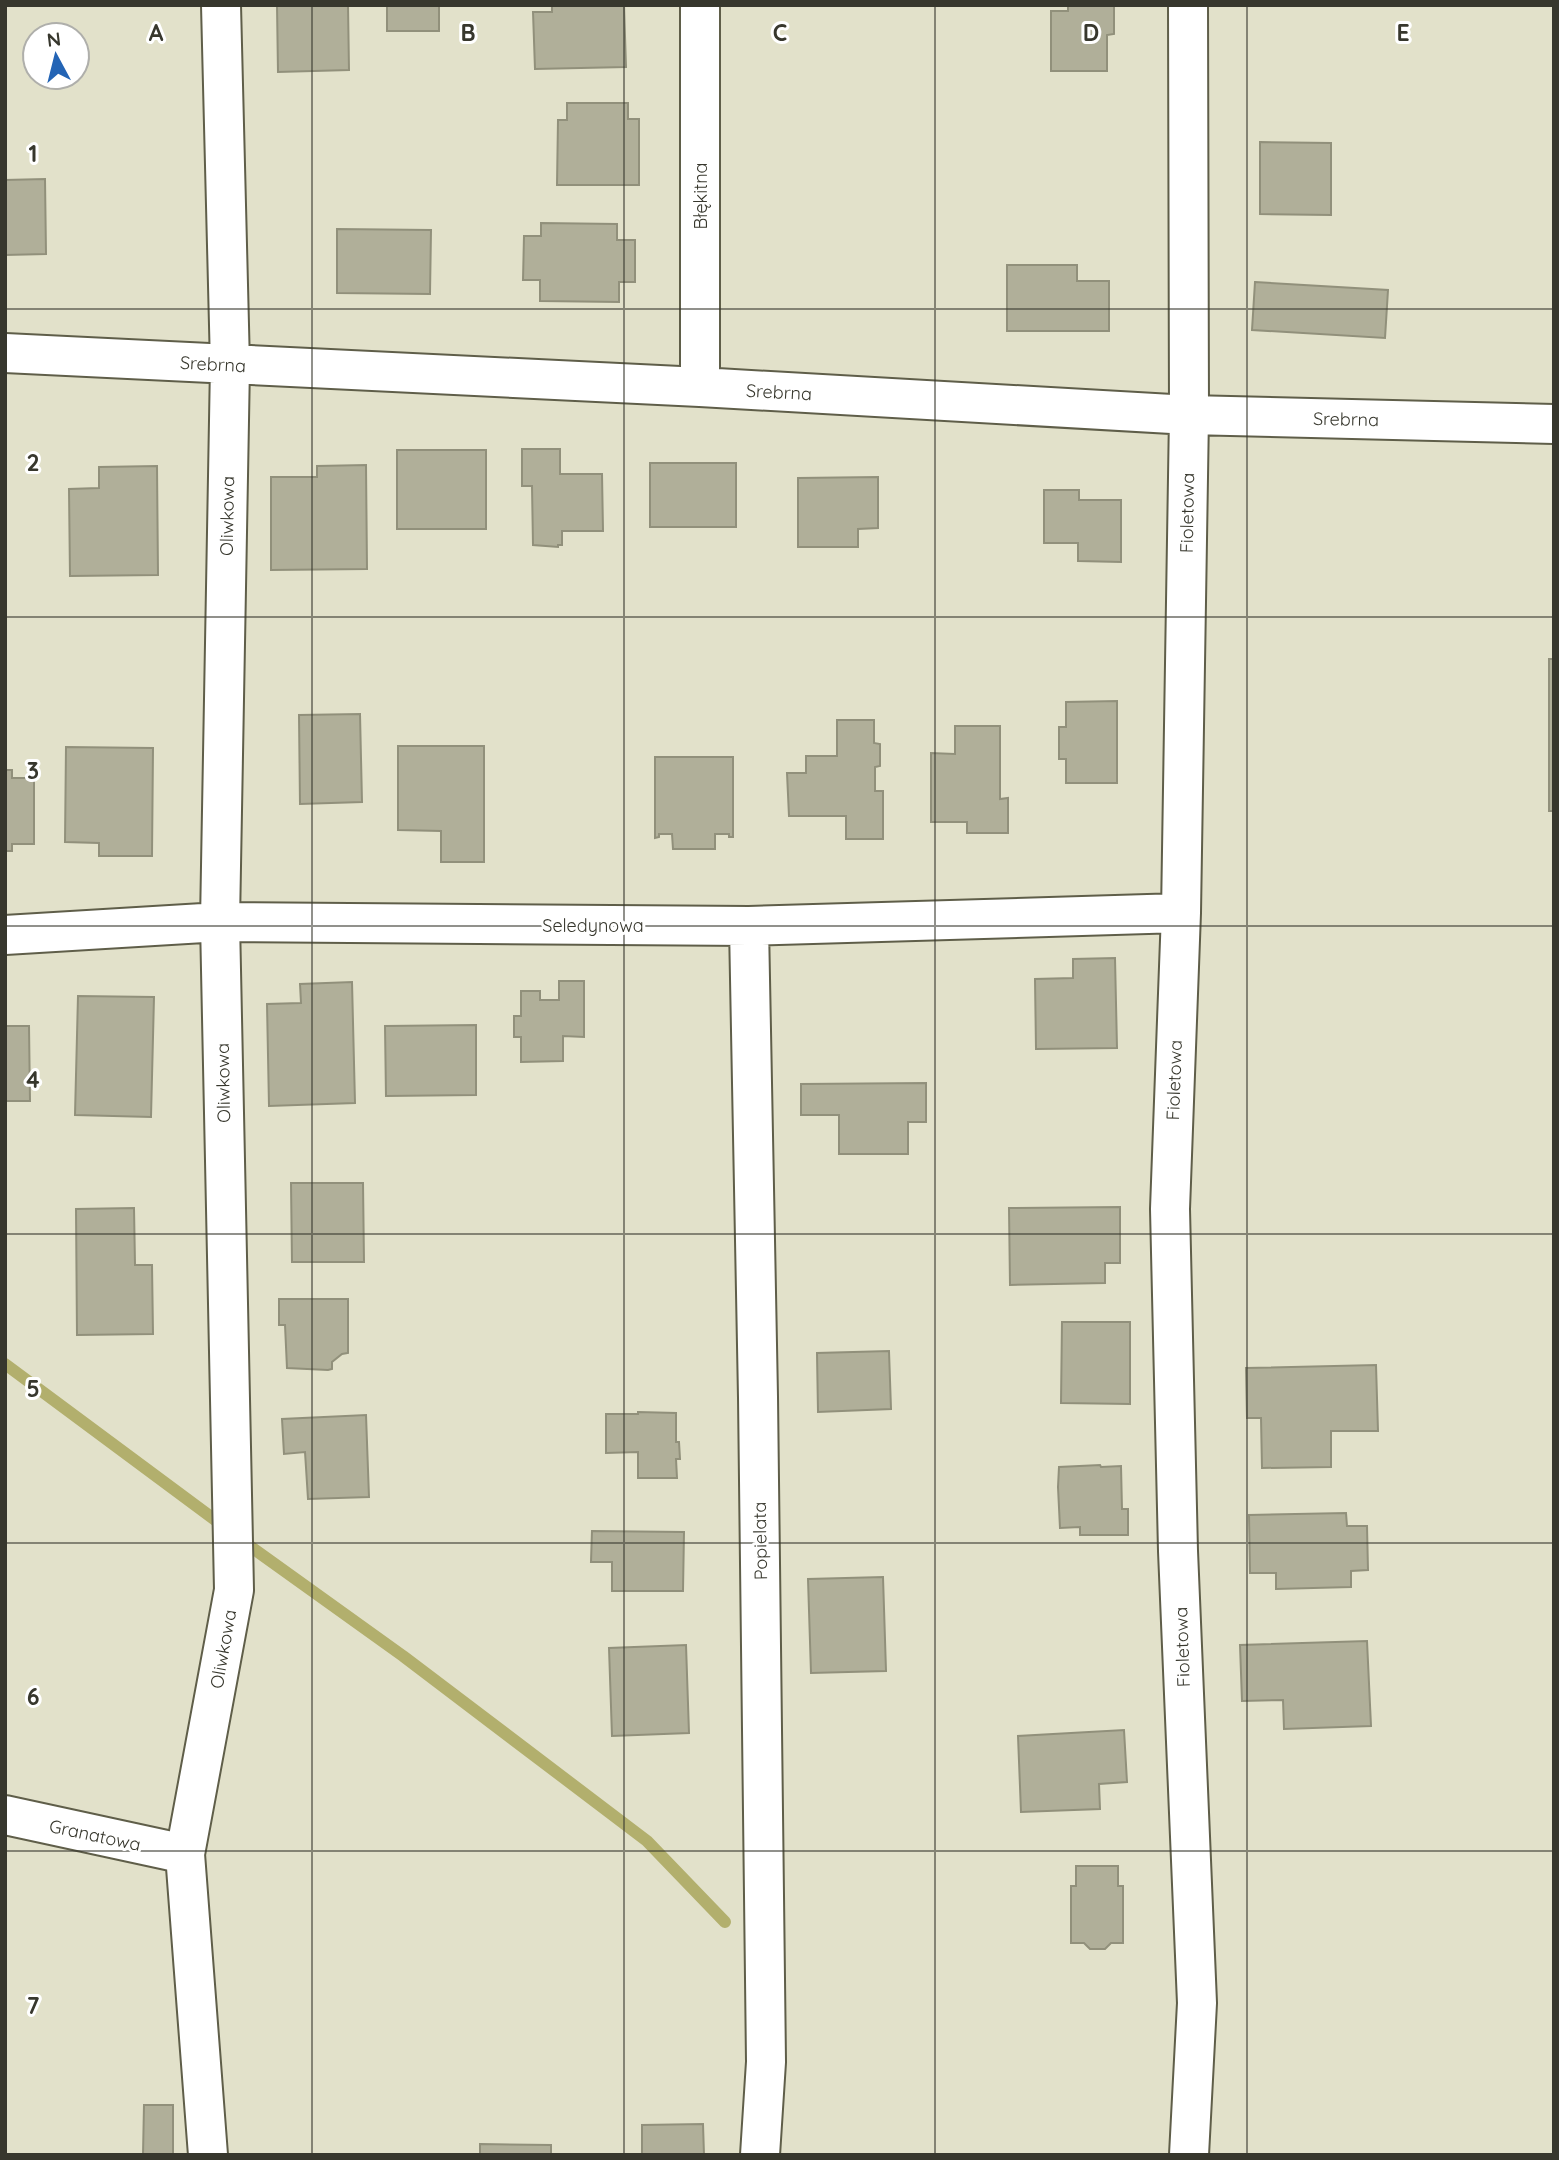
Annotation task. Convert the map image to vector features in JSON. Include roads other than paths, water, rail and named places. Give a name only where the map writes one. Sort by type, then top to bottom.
[{"type":"street","name":"Oliwkowa","points":[[208,2155],[184,1854],[234,1590],[220,922],[230,365],[221,5]]},
{"type":"street","name":"Błękitna","points":[[700,5],[700,387]]},
{"type":"street","name":"Fioletowa","points":[[1188,5],[1189,415],[1181,913],[1170,1209],[1178,1552],[1197,2003],[1189,2155]]},
{"type":"street","name":"Srebrna","points":[[5,353],[700,387],[1189,415],[1554,424]]},
{"type":"street","name":"Seledynowa","points":[[5,935],[220,922],[749,926],[1181,913]]},
{"type":"street","name":"Popielata","points":[[749,926],[766,2020],[760,2155]]},
{"type":"street","name":"Granatowa","points":[[5,1815],[184,1854]]},
{"type":"waterway","points":[[5,1364],[226,1528]]},
{"type":"waterway","points":[[240,1539],[403,1656],[647,1841],[725,1922]]}]
